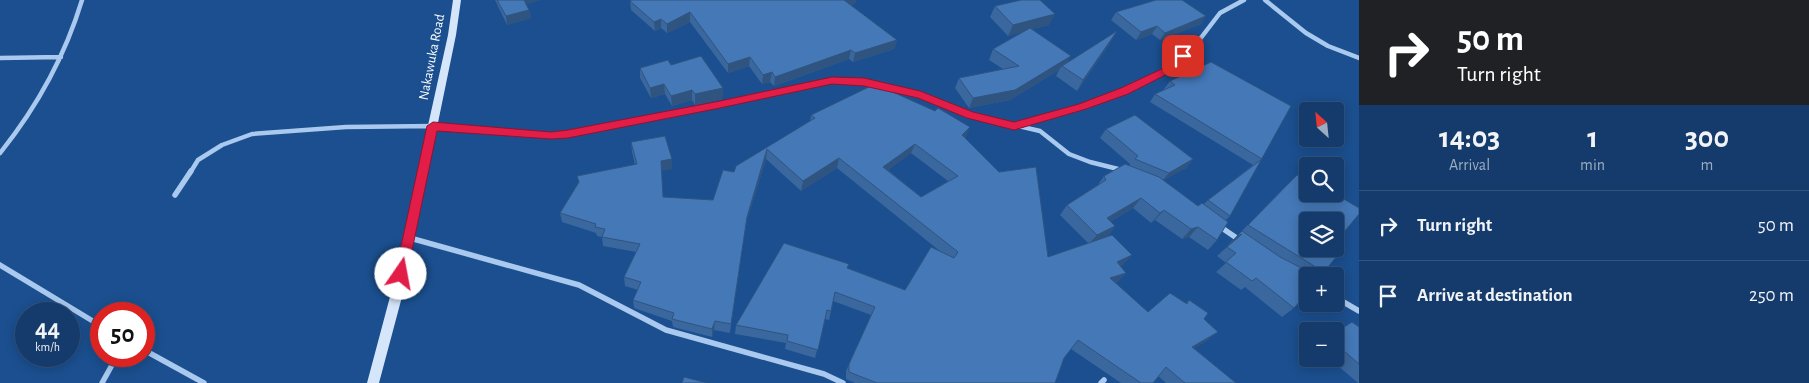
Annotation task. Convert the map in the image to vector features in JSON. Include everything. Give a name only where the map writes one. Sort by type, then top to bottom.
[{"type":"main road","name":"Nakawuka Road","points":[[373,383],[397,293],[452,35],[457,0]]},
{"type":"street","points":[[0,153],[21,128],[61,57],[76,22],[82,0]]},
{"type":"street","points":[[1014,126],[1082,107],[1124,91],[1169,69],[1198,43],[1220,13],[1244,0]]},
{"type":"street","points":[[1265,0],[1306,33],[1328,46],[1359,58]]},
{"type":"street","points":[[0,58],[61,57]]},
{"type":"street","points":[[175,195],[198,160],[222,145],[243,136],[346,127],[433,126],[523,134],[559,135],[584,132],[832,80],[864,82],[920,95],[971,116],[1040,131],[1069,154],[1125,172]]},
{"type":"street","points":[[1213,222],[1250,247]]},
{"type":"street","points":[[409,238],[579,285],[666,330],[824,374],[843,383]]},
{"type":"street","points":[[0,265],[90,319]]},
{"type":"street","points":[[1344,302],[1359,311]]},
{"type":"street","points":[[155,356],[204,383]]},
{"type":"street","points":[[102,383],[111,367]]},
{"type":"building","points":[[497,0],[524,0],[529,10],[506,16]]},
{"type":"building","points":[[844,0],[897,40],[855,53],[851,50],[775,77],[772,72],[763,75],[750,57],[728,64],[690,12],[667,24],[661,19],[654,22],[630,1]]},
{"type":"building","points":[[1021,0],[1040,0],[1055,14],[1013,25],[995,6]]},
{"type":"building","points":[[1156,0],[1182,0],[1206,16],[1165,33],[1157,26],[1141,32],[1116,12]]},
{"type":"building","points":[[1030,28],[1071,56],[1015,90],[973,98],[959,78],[1019,66],[993,49]]},
{"type":"building","points":[[1117,31],[1083,80],[1062,66]]},
{"type":"building","points":[[701,56],[723,88],[695,94],[692,90],[671,96],[664,84],[650,88],[640,68],[668,60],[671,65]]},
{"type":"building","points":[[1211,62],[1291,106],[1262,159],[1155,94],[1175,85],[1170,81]]},
{"type":"building","points":[[875,84],[935,111],[938,108],[970,127],[962,135],[999,172],[1036,167],[1048,257],[1112,235],[1132,255],[1117,262],[1126,273],[1110,278],[1148,312],[1170,293],[1187,304],[1189,300],[1208,313],[1204,319],[1218,332],[1192,347],[1236,383],[1185,383],[1166,367],[1153,383],[1141,383],[1078,340],[1064,358],[1055,383],[877,383],[849,372],[849,364],[875,307],[835,292],[831,311],[827,310],[818,350],[787,341],[788,335],[736,325],[784,243],[849,264],[847,268],[905,290],[931,247],[954,258],[958,252],[839,158],[803,181],[767,149],[747,217],[731,324],[715,321],[712,329],[672,319],[674,313],[633,300],[641,282],[624,277],[640,244],[602,237],[605,229],[595,227],[596,224],[560,213],[579,182],[577,176],[637,164],[631,142],[665,136],[672,159],[661,161],[663,197],[713,200],[723,170],[734,172],[736,166],[815,118],[811,115]],"holes":[[[915,144],[958,176],[921,197],[883,167]]]},
{"type":"building","points":[[1135,115],[1193,159],[1169,173],[1135,159],[1138,156],[1106,129]]},
{"type":"building","points":[[1261,160],[1230,216],[1208,200]]},
{"type":"building","points":[[1125,164],[1159,177],[1198,206],[1202,203],[1228,222],[1217,240],[1198,227],[1191,229],[1164,210],[1160,213],[1141,198],[1107,218],[1115,226],[1097,235],[1067,205],[1106,180],[1104,176]]},
{"type":"building","points":[[1297,175],[1299,176],[1299,202],[1344,202],[1344,199],[1359,208],[1359,214],[1344,232],[1344,212],[1299,212],[1299,257],[1248,225]]},
{"type":"building","points":[[1242,231],[1280,257],[1299,267],[1299,302],[1294,308],[1256,278],[1252,281],[1226,262],[1236,253],[1227,247],[1242,234],[1237,236]]},
{"type":"building","points":[[1300,257],[1336,257],[1328,267],[1316,267]]},
{"type":"building","points":[[1352,322],[1359,327],[1359,364],[1344,351],[1344,327]]},
{"type":"building","points":[[684,377],[707,383],[682,383]]},
{"type":"route","points":[[401,274],[433,126],[551,136],[584,132],[759,97],[832,80],[864,82],[920,95],[971,116],[1014,126],[1082,107],[1124,91],[1169,69],[1183,56]]}]
